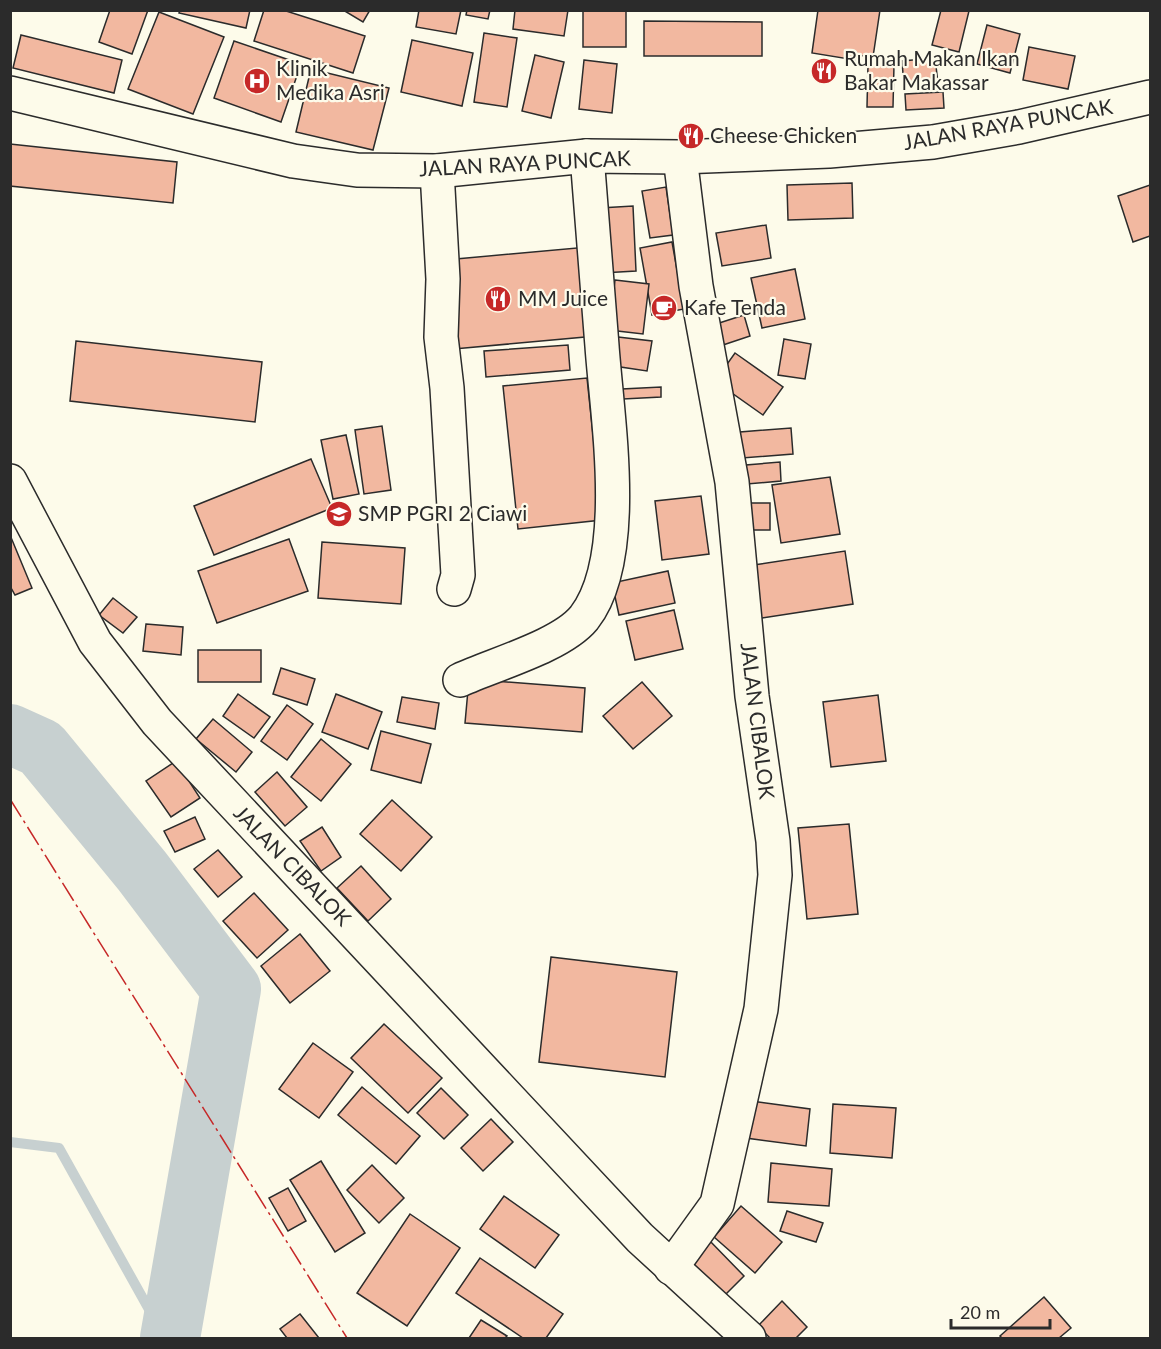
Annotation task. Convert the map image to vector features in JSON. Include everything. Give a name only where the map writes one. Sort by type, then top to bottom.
[{"type":"main road","name":"JALAN RAYA PUNCAK","points":[[10,93],[293,161],[357,170],[437,171],[587,156],[680,157],[829,151],[933,142],[1019,127],[1150,97]]},
{"type":"main road","points":[[460,680],[569,634],[585,617],[601,584],[609,535],[612,468],[587,156]]},
{"type":"main road","name":"JALAN CIBALOK","points":[[671,1268],[717,1204],[761,1009],[775,875],[773,841],[752,696],[732,482],[696,286],[680,157]]},
{"type":"main road","points":[[437,171],[442,279],[441,336],[447,388],[458,575],[454,589]]},
{"type":"main road","name":"JALAN CIBALOK","points":[[10,481],[95,642],[158,722],[591,1186],[671,1268],[749,1338]]},
{"type":"building","points":[[110,10],[148,10],[132,54],[99,42]]},
{"type":"building","points":[[180,10],[250,10],[246,28],[179,13]]},
{"type":"building","points":[[264,10],[283,10],[365,36],[353,73],[254,41]]},
{"type":"building","points":[[343,10],[370,10],[363,22]]},
{"type":"building","points":[[419,10],[461,10],[456,34],[416,27]]},
{"type":"building","points":[[467,10],[490,10],[488,19],[466,15]]},
{"type":"building","points":[[515,10],[568,10],[564,36],[513,29]]},
{"type":"building","points":[[583,10],[626,10],[626,47],[583,47]]},
{"type":"building","points":[[818,10],[880,10],[873,57],[856,55],[855,60],[812,53]]},
{"type":"building","points":[[941,10],[969,11],[959,52],[932,45]]},
{"type":"building","points":[[159,12],[224,37],[193,114],[128,89]]},
{"type":"building","points":[[644,21],[762,22],[762,56],[644,56]]},
{"type":"building","points":[[987,25],[1020,34],[1010,73],[977,64]]},
{"type":"building","points":[[484,33],[517,38],[507,107],[474,102]]},
{"type":"building","points":[[21,35],[122,60],[114,93],[13,68]]},
{"type":"building","points":[[412,40],[473,53],[462,106],[401,92]]},
{"type":"building","name":"Klinik Medika Asri","points":[[234,41],[301,64],[281,122],[214,98]]},
{"type":"building","points":[[1029,47],[1075,56],[1068,89],[1023,80]]},
{"type":"building","points":[[535,55],[564,62],[551,118],[522,111]]},
{"type":"building","points":[[935,58],[938,83],[904,86],[902,61]]},
{"type":"building","points":[[584,60],[617,64],[612,113],[579,109]]},
{"type":"building","points":[[868,64],[894,65],[893,107],[867,107]]},
{"type":"building","points":[[311,69],[389,88],[373,150],[296,132]]},
{"type":"building","points":[[943,92],[944,108],[906,110],[905,94]]},
{"type":"building","points":[[10,144],[177,162],[173,203],[10,186]]},
{"type":"building","points":[[852,183],[853,218],[788,220],[787,185]]},
{"type":"building","points":[[1150,185],[1150,236],[1133,242],[1118,196]]},
{"type":"building","points":[[666,187],[673,235],[650,238],[642,191]]},
{"type":"building","points":[[633,206],[636,271],[602,273],[600,208]]},
{"type":"building","points":[[766,225],[771,258],[722,266],[716,233]]},
{"type":"building","points":[[672,242],[684,309],[652,315],[640,248]]},
{"type":"building","points":[[588,247],[596,336],[454,349],[445,260]]},
{"type":"building","points":[[795,269],[805,319],[762,328],[751,278]]},
{"type":"building","points":[[615,280],[649,284],[643,334],[609,330]]},
{"type":"building","points":[[744,315],[750,336],[720,346],[713,325]]},
{"type":"building","points":[[618,337],[652,341],[647,371],[614,366]]},
{"type":"building","points":[[784,339],[811,344],[805,379],[778,375]]},
{"type":"building","points":[[76,341],[262,362],[255,422],[70,401]]},
{"type":"building","points":[[568,345],[570,370],[486,377],[484,351]]},
{"type":"building","points":[[735,353],[783,387],[763,415],[715,381]]},
{"type":"building","points":[[587,378],[602,520],[518,529],[503,386]]},
{"type":"building","points":[[661,387],[661,397],[623,399],[622,389]]},
{"type":"building","points":[[382,426],[391,490],[364,494],[355,430]]},
{"type":"building","points":[[791,428],[793,454],[742,458],[740,432]]},
{"type":"building","points":[[346,435],[359,494],[333,499],[321,440]]},
{"type":"building","points":[[311,459],[332,508],[214,555],[194,506]]},
{"type":"building","points":[[780,462],[781,481],[747,484],[746,465]]},
{"type":"building","points":[[830,477],[840,534],[781,543],[772,485]]},
{"type":"building","points":[[701,496],[709,554],[662,560],[655,501]]},
{"type":"building","points":[[741,503],[770,503],[770,530],[741,530]]},
{"type":"building","points":[[10,535],[32,588],[15,595],[10,586]]},
{"type":"building","points":[[289,539],[308,591],[217,623],[198,571]]},
{"type":"building","points":[[322,542],[405,548],[401,604],[318,598]]},
{"type":"building","points":[[845,551],[853,604],[756,619],[747,566]]},
{"type":"building","points":[[668,571],[675,603],[619,615],[612,583]]},
{"type":"building","points":[[113,598],[137,617],[123,633],[99,615]]},
{"type":"building","points":[[674,610],[683,649],[635,660],[626,621]]},
{"type":"building","points":[[146,624],[183,627],[181,655],[143,651]]},
{"type":"building","points":[[198,650],[261,650],[261,682],[198,682]]},
{"type":"building","points":[[281,668],[315,679],[307,705],[273,694]]},
{"type":"building","points":[[469,679],[585,688],[582,732],[465,723]]},
{"type":"building","points":[[642,682],[672,716],[633,749],[603,716]]},
{"type":"building","points":[[238,694],[270,717],[254,738],[223,716]]},
{"type":"building","points":[[336,694],[382,712],[368,749],[322,732]]},
{"type":"building","points":[[878,695],[886,761],[831,767],[823,702]]},
{"type":"building","points":[[402,697],[439,703],[435,729],[397,722]]},
{"type":"building","points":[[287,705],[313,724],[287,760],[261,741]]},
{"type":"building","points":[[213,719],[252,752],[236,772],[196,739]]},
{"type":"building","points":[[381,731],[431,744],[421,783],[371,770]]},
{"type":"building","points":[[321,739],[351,764],[321,801],[291,777]]},
{"type":"building","points":[[176,761],[200,798],[171,817],[146,781]]},
{"type":"building","points":[[277,772],[307,807],[285,826],[255,792]]},
{"type":"building","points":[[392,800],[432,837],[401,871],[360,834]]},
{"type":"building","points":[[195,817],[205,839],[175,852],[164,831]]},
{"type":"building","points":[[849,824],[858,914],[807,919],[798,828]]},
{"type":"building","points":[[322,827],[341,857],[321,871],[300,841]]},
{"type":"building","points":[[218,850],[242,877],[218,897],[194,869]]},
{"type":"building","points":[[361,866],[391,899],[368,921],[337,888]]},
{"type":"building","points":[[254,893],[288,930],[257,958],[223,921]]},
{"type":"building","points":[[300,934],[330,971],[290,1003],[261,966]]},
{"type":"building","points":[[551,957],[677,972],[665,1077],[539,1062]]},
{"type":"building","points":[[384,1024],[442,1078],[408,1113],[351,1058]]},
{"type":"building","points":[[313,1043],[353,1072],[319,1118],[279,1089]]},
{"type":"building","points":[[362,1087],[420,1136],[396,1164],[338,1115]]},
{"type":"building","points":[[441,1088],[468,1115],[444,1139],[417,1113]]},
{"type":"building","points":[[751,1101],[810,1109],[806,1146],[746,1138]]},
{"type":"building","points":[[833,1104],[896,1108],[892,1158],[830,1153]]},
{"type":"building","points":[[491,1119],[513,1142],[483,1171],[461,1148]]},
{"type":"building","points":[[321,1161],[365,1233],[335,1252],[290,1180]]},
{"type":"building","points":[[771,1163],[832,1169],[829,1206],[768,1202]]},
{"type":"building","points":[[372,1165],[404,1198],[379,1223],[347,1190]]},
{"type":"building","points":[[288,1188],[306,1221],[288,1231],[269,1198]]},
{"type":"building","points":[[504,1196],[559,1235],[535,1268],[480,1229]]},
{"type":"building","points":[[741,1206],[782,1242],[755,1273],[714,1237]]},
{"type":"building","points":[[787,1211],[823,1223],[816,1242],[780,1231]]},
{"type":"building","points":[[410,1214],[460,1248],[407,1326],[357,1293]]},
{"type":"building","points":[[708,1239],[744,1276],[720,1300],[683,1264]]},
{"type":"building","points":[[480,1258],[563,1314],[546,1338],[523,1338],[456,1293]]},
{"type":"building","points":[[1044,1297],[1071,1328],[1059,1338],[1002,1338],[1000,1336]]},
{"type":"building","points":[[782,1301],[807,1327],[796,1338],[770,1338],[758,1326]]},
{"type":"building","points":[[300,1314],[319,1338],[287,1338],[280,1329]]},
{"type":"building","points":[[481,1320],[507,1336],[505,1338],[469,1338]]},
{"type":"waterway","points":[[10,734],[41,748],[142,871],[231,989],[170,1338]]},
{"type":"waterway","points":[[10,1142],[59,1148],[165,1338]]},
{"type":"power","points":[[10,799],[347,1338]]},
{"type":"place","name":"Rumah Makan Ikan Bakar Makassar","points":[[824,71]]},
{"type":"place","name":"Klinik Medika Asri","points":[[257,81]]},
{"type":"place","name":"Cheese Chicken","points":[[691,136]]},
{"type":"place","name":"MM Juice","points":[[498,299]]},
{"type":"place","name":"Kafe Tenda","points":[[664,308]]},
{"type":"place","name":"SMP PGRI 2 Ciawi","points":[[339,514]]}]
